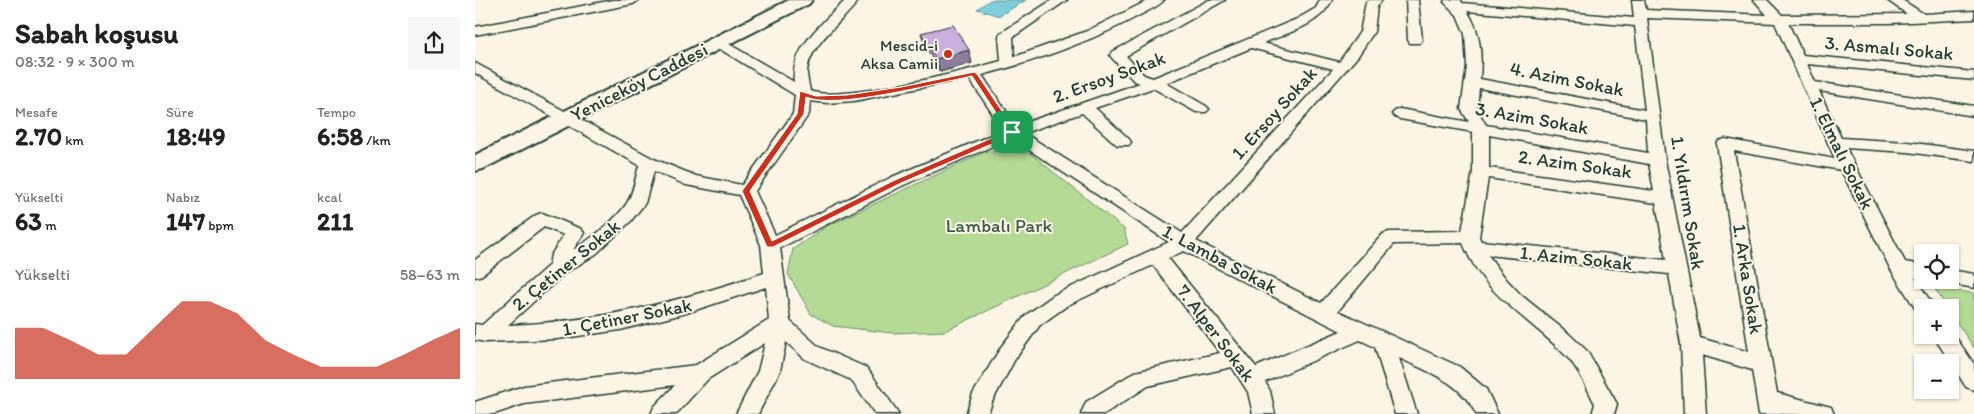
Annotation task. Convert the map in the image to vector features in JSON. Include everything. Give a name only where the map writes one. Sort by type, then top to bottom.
[{"type":"street","points":[[475,31],[633,0]]},
{"type":"street","name":"Yeniceköy Caddesi","points":[[475,164],[803,0]]},
{"type":"street","points":[[746,191],[801,114],[803,93],[800,71],[808,51],[823,30],[853,0]]},
{"type":"street","points":[[1009,64],[1006,36],[1061,0]]},
{"type":"street","points":[[717,43],[803,93],[815,98],[847,97],[901,89],[974,74],[1009,64],[1075,40],[1137,12],[1158,0]]},
{"type":"street","points":[[1201,109],[1154,83],[1139,78],[1117,55],[1219,0]]},
{"type":"street","name":"2. Ersoy Sokak","points":[[770,245],[898,182],[1012,132],[1154,83],[1302,22],[1321,10],[1326,0]]},
{"type":"street","name":"1. Ersoy Sokak","points":[[1184,243],[1343,67],[1365,38],[1372,16],[1371,5],[1376,0]]},
{"type":"street","points":[[1411,0],[1415,40]]},
{"type":"street","name":"1. Elmalı Sokak","points":[[1760,0],[1780,20],[1835,142],[1899,268],[1919,299]]},
{"type":"street","points":[[1893,0],[1922,18]]},
{"type":"street","points":[[1452,2],[1637,8],[1780,20],[1922,18],[1974,15]]},
{"type":"street","points":[[1452,2],[1468,22],[1474,42],[1473,82],[1469,110],[1481,129],[1481,172],[1472,242],[1496,280],[1521,306],[1552,329],[1577,354],[1606,404],[1603,414]]},
{"type":"street","name":"1. Yıldırım Sokak","points":[[1637,8],[1653,116],[1657,160],[1691,344],[1695,414]]},
{"type":"street","points":[[1252,44],[1343,67]]},
{"type":"street","name":"3. Asmalı Sokak","points":[[1799,59],[1974,76]]},
{"type":"street","points":[[475,67],[649,163],[692,181],[746,191]]},
{"type":"street","name":"1. Lamba Sokak","points":[[974,74],[1012,132],[1184,243],[1360,331],[1452,373],[1477,395],[1487,414]]},
{"type":"street","name":"4. Azim Sokak","points":[[1473,82],[1653,116]]},
{"type":"street","points":[[1809,85],[1974,111]]},
{"type":"street","points":[[1085,107],[1123,142]]},
{"type":"street","name":"3. Azim Sokak","points":[[1400,114],[1657,160]]},
{"type":"street","points":[[1835,142],[1907,146],[1974,156]]},
{"type":"street","name":"1. Arka Sokak","points":[[1769,407],[1725,144],[1847,166]]},
{"type":"street","name":"2. Çetiner Sokak","points":[[480,333],[558,268],[589,249],[624,218],[636,203],[649,163]]},
{"type":"street","name":"2. Azim Sokak","points":[[1481,172],[1664,198]]},
{"type":"street","points":[[746,191],[770,245],[779,324],[769,371],[747,414]]},
{"type":"street","points":[[475,270],[542,219],[575,232],[559,255],[558,268]]},
{"type":"street","name":"1. Azim Sokak","points":[[1324,313],[1389,238],[1472,242],[1678,268]]},
{"type":"street","points":[[977,414],[981,401],[1008,353],[1033,320],[1061,300],[1184,243]]},
{"type":"street","name":"7. Alper Sokak","points":[[1157,257],[1252,378],[1259,391],[1264,414]]},
{"type":"street","points":[[1899,268],[1914,270]]},
{"type":"street","name":"1. Çetiner Sokak","points":[[480,333],[540,332],[599,326],[652,316],[703,302],[775,277]]},
{"type":"street","points":[[1959,278],[1974,281]]},
{"type":"street","points":[[662,414],[700,373],[779,324]]},
{"type":"street","points":[[779,324],[812,353],[859,374],[888,414]]},
{"type":"street","points":[[1252,378],[1360,331]]},
{"type":"street","points":[[1384,342],[1406,414]]},
{"type":"street","points":[[1691,344],[1762,364]]},
{"type":"street","points":[[1949,344],[1974,381]]},
{"type":"street","points":[[1092,414],[1094,410],[1143,378],[1236,358]]},
{"type":"street","points":[[475,411],[524,395],[700,373]]},
{"type":"street","points":[[1769,407],[1823,414]]},
{"type":"green space","name":"Lambalı Park","points":[[987,151],[1030,153],[1124,229],[1128,244],[945,331],[892,333],[833,326],[811,314],[788,274],[793,249],[827,226]]},
{"type":"green space","points":[[1935,289],[1974,293],[1974,348],[1959,326],[1959,299],[1942,299]]},
{"type":"water","points":[[990,0],[1026,0],[999,16],[977,9]]},
{"type":"building","points":[[953,25],[969,50],[936,59],[921,33]]},
{"type":"place","name":"Mescid-i Aksa Camii","points":[[948,54]]},
{"type":"route","points":[[974,74],[1012,132],[898,182],[770,245],[746,191],[801,114],[803,93],[815,98],[847,97],[901,89],[974,74]]}]
